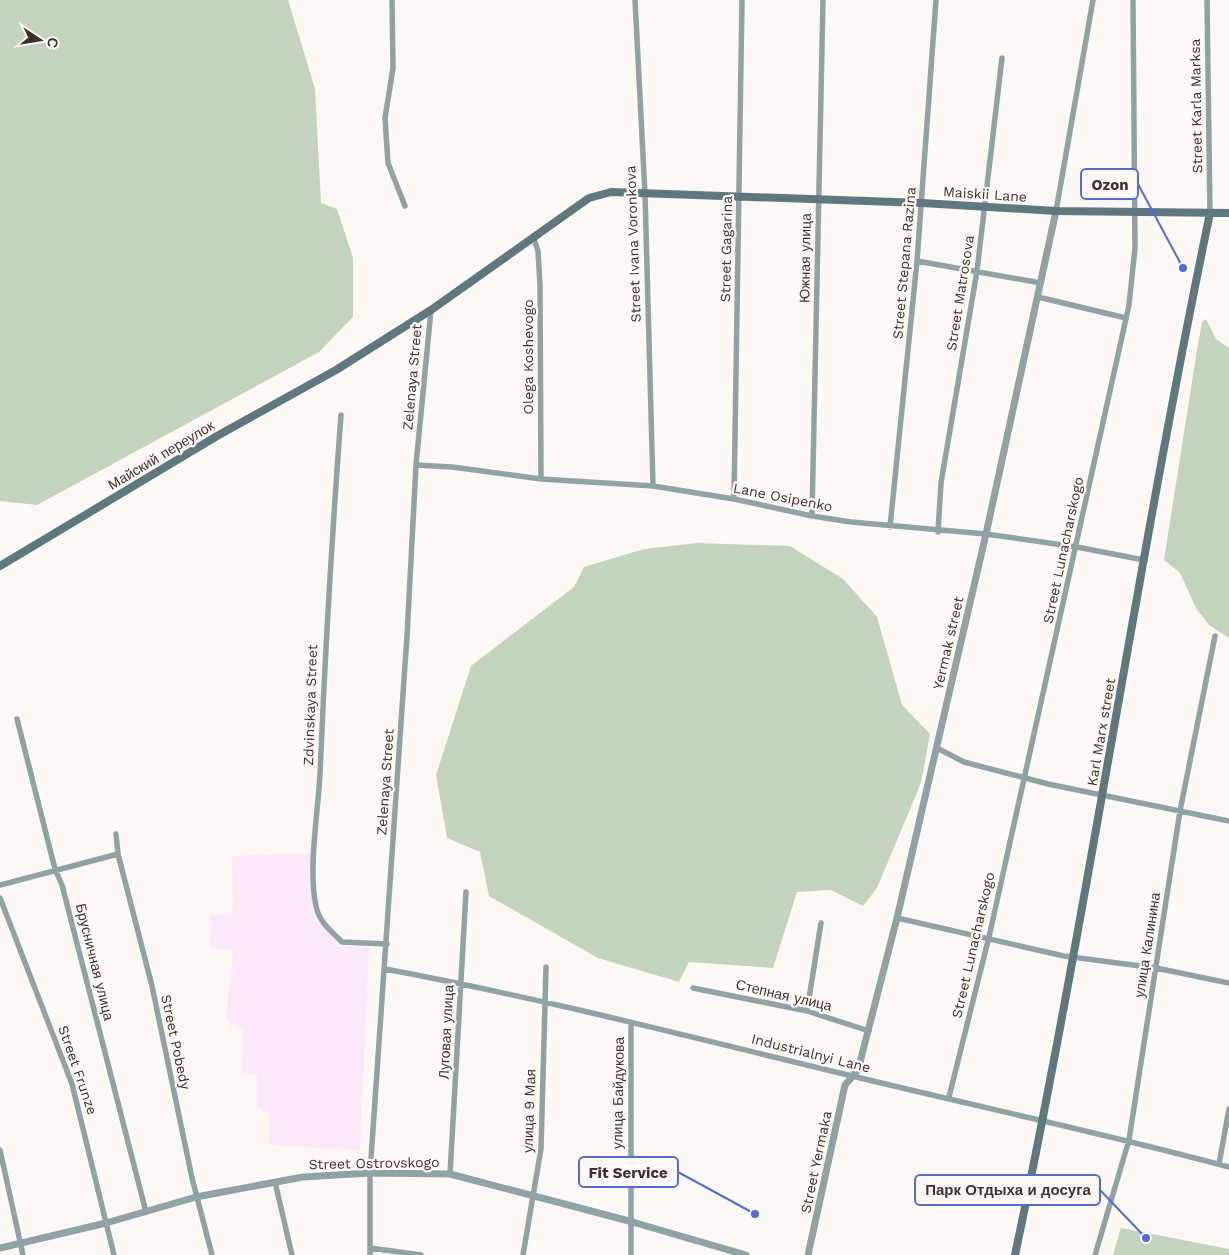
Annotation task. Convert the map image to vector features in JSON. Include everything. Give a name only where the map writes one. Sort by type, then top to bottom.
[{"type":"main road","name":"Maiskii Lane","points":[[534,236],[589,198],[611,192],[819,201],[922,203],[1056,211],[1229,213]]},
{"type":"main road","name":"Karl Marx street","points":[[1015,1255],[1043,1119],[1073,957],[1176,375],[1210,213]]},
{"type":"main road","name":"Майский переулок","points":[[0,566],[217,436],[336,370],[431,310],[534,236]]},
{"type":"street","points":[[392,0],[393,68],[385,118],[387,154],[388,163],[405,206]]},
{"type":"street","name":"Street Ivana Voronkova","points":[[635,0],[645,194],[652,486]]},
{"type":"street","name":"Street Gagarina","points":[[734,499],[742,0]]},
{"type":"street","name":"Южная улица","points":[[812,516],[823,0]]},
{"type":"street","name":"Street Stepana Razina","points":[[890,527],[918,261],[936,0]]},
{"type":"street","points":[[1056,211],[1093,0]]},
{"type":"street","name":"Street Lunacharskogo","points":[[949,1097],[989,937],[1077,547],[1126,318],[1135,248],[1133,0]]},
{"type":"street","name":"Street Karla Marksa","points":[[1207,0],[1210,213]]},
{"type":"street","name":"Street Matrosova","points":[[938,532],[941,483],[977,271],[1002,58]]},
{"type":"street","name":"Yermak street","points":[[852,1076],[858,1070],[897,918],[986,534],[1042,283],[1056,211]]},
{"type":"street","name":"Olega Koshevogo","points":[[534,236],[538,251],[540,285],[541,479]]},
{"type":"street","points":[[918,261],[1042,283]]},
{"type":"street","points":[[1038,297],[1126,318]]},
{"type":"street","name":"Zelenaya Street","points":[[370,1255],[370,1173],[408,636],[416,465],[431,310]]},
{"type":"street","name":"Zdvinskaya Street","points":[[341,415],[325,628],[320,776],[314,851],[316,904],[319,916],[342,942],[386,944]]},
{"type":"street","name":"Lane Osipenko","points":[[416,465],[452,467],[541,479],[652,486],[734,499],[812,516],[938,532],[986,534],[1077,547],[1144,560]]},
{"type":"street","name":"улица Калинина","points":[[1095,1255],[1129,1140],[1180,811],[1215,636]]},
{"type":"street","name":"Брусничная улица","points":[[17,719],[56,869],[62,885],[146,1212]]},
{"type":"street","points":[[937,748],[964,762],[1102,796],[1229,821]]},
{"type":"street","name":"Street Pobedy","points":[[116,834],[118,854],[152,986],[196,1197],[203,1213],[212,1255]]},
{"type":"street","points":[[0,885],[118,854]]},
{"type":"street","name":"Луговая улица","points":[[450,1174],[466,892]]},
{"type":"street","name":"Street Frunze","points":[[0,898],[72,1084],[114,1255]]},
{"type":"street","points":[[897,918],[1073,957],[1156,968],[1229,984]]},
{"type":"street","points":[[807,1011],[821,923]]},
{"type":"street","name":"улица 9 Мая","points":[[523,1255],[535,1195],[541,1149],[546,967]]},
{"type":"street","name":"Industrialnyi Lane","points":[[385,970],[462,984],[632,1022],[852,1076],[1043,1119],[1229,1167]]},
{"type":"street","name":"Степная улица","points":[[693,988],[807,1011],[869,1031]]},
{"type":"street","name":"улица Байдукова","points":[[630,1255],[632,1022]]},
{"type":"street","name":"Street Yermaka","points":[[808,1255],[845,1085],[852,1076]]},
{"type":"street","points":[[1219,1164],[1229,1109]]},
{"type":"street","points":[[0,1150],[23,1255]]},
{"type":"street","name":"Street Ostrovskogo","points":[[0,1248],[106,1223],[196,1197],[303,1177],[370,1173],[450,1174],[535,1195],[746,1255]]},
{"type":"street","points":[[275,1182],[292,1255]]},
{"type":"street","points":[[370,1248],[421,1255]]},
{"type":"shaded area","points":[[311,853],[314,921],[333,924],[337,946],[369,948],[360,1150],[269,1145],[269,1114],[257,1107],[257,1075],[242,1072],[243,1031],[226,1019],[233,951],[210,947],[211,915],[233,914],[232,856]]},
{"type":"green space","points":[[0,0],[288,0],[315,89],[321,203],[337,209],[353,258],[353,317],[319,352],[37,505],[0,501]]},
{"type":"green space","points":[[1206,319],[1216,339],[1229,348],[1229,638],[1209,625],[1196,608],[1180,573],[1164,560],[1197,350],[1202,322]]},
{"type":"green space","points":[[697,543],[790,546],[843,579],[877,617],[902,705],[930,734],[921,783],[877,888],[863,906],[831,890],[797,892],[773,968],[689,962],[679,982],[598,958],[489,896],[480,852],[447,838],[436,775],[471,666],[574,587],[584,567],[644,549]]},
{"type":"green space","points":[[1121,1228],[1229,1249],[1229,1255],[1113,1255]]},
{"type":"place","name":"Ozon","points":[[1183,268]]},
{"type":"place","name":"Fit Service","points":[[755,1214]]},
{"type":"place","name":"Парк Отдыха и досуга","points":[[1146,1238]]}]
